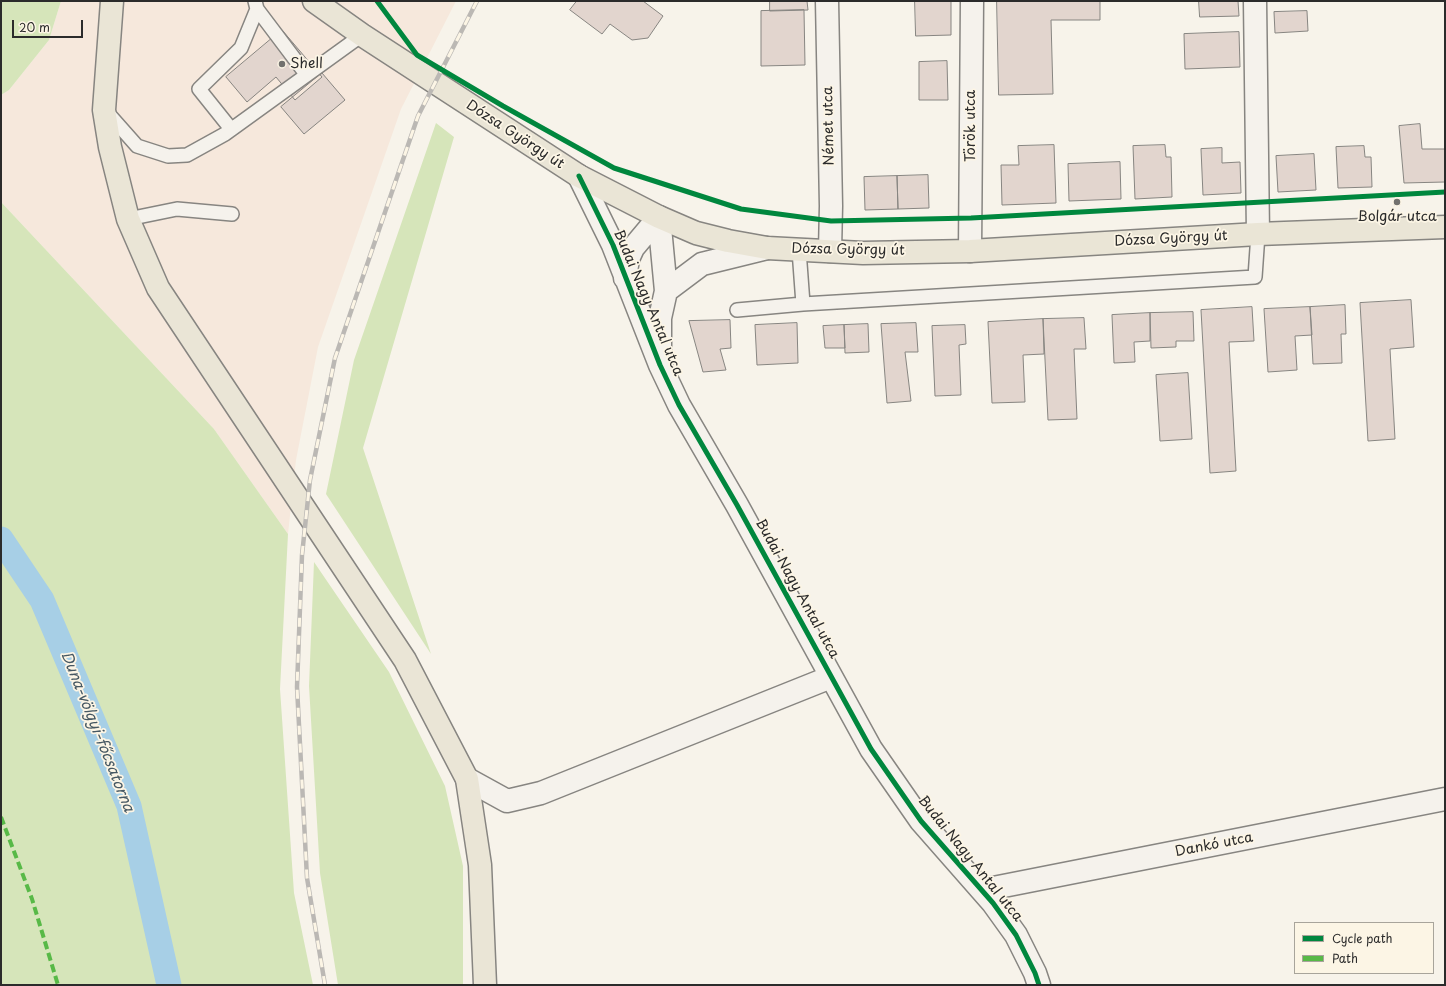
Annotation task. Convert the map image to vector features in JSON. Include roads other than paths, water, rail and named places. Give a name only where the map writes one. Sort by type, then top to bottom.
[{"type":"main road","points":[[112,1],[104,110],[110,147],[128,219],[158,288],[405,660],[467,779],[480,865],[484,985]]},
{"type":"main road","points":[[106,73],[127,1]]},
{"type":"main road","name":"Dózsa György út","points":[[316,2],[362,36],[579,176],[659,217],[696,233],[767,248],[863,253],[970,251],[1258,234],[1445,227]]},
{"type":"street","name":"Német utca","points":[[826,1],[831,198],[830,251]]},
{"type":"street","name":"Török utca","points":[[970,251],[972,1]]},
{"type":"street","points":[[1255,1],[1258,234]]},
{"type":"street","name":"Budai Nagy Antal utca","points":[[579,176],[613,246],[660,365],[679,405],[738,505],[871,749],[920,821],[982,890],[1016,935],[1036,973],[1039,985]]},
{"type":"street","name":"Budai Nagy Antal utca","points":[[625,278],[628,259],[633,248],[659,217]]},
{"type":"street","name":"Budai Nagy Antal utca","points":[[659,217],[666,291],[660,318],[660,365]]},
{"type":"street","name":"Budai Nagy Antal utca","points":[[666,291],[702,264],[767,248]]},
{"type":"street","points":[[467,779],[507,801],[541,793],[831,677]]},
{"type":"street","name":"Dankó utca","points":[[982,890],[1445,799]]},
{"type":"lane","points":[[256,5],[306,74]]},
{"type":"lane","points":[[231,129],[199,89],[241,48],[256,5]]},
{"type":"lane","points":[[104,110],[137,146],[168,156],[187,155],[231,129],[306,74],[362,36]]},
{"type":"lane","points":[[128,219],[177,209],[232,214]]},
{"type":"lane","points":[[737,310],[803,304],[1256,277],[1258,234]]},
{"type":"lane","points":[[799,250],[803,304]]},
{"type":"waterway","name":"Duna-völgyi-főcsatorna","points":[[1,539],[42,600],[129,806],[169,985]]},
{"type":"railway","points":[[325,985],[307,878],[297,687],[302,555],[310,480],[335,358],[418,116],[477,1]]},
{"type":"place","name":"Shell","points":[[282,64]]},
{"type":"place","name":"Bolgár utca","points":[[1397,202]]}]
